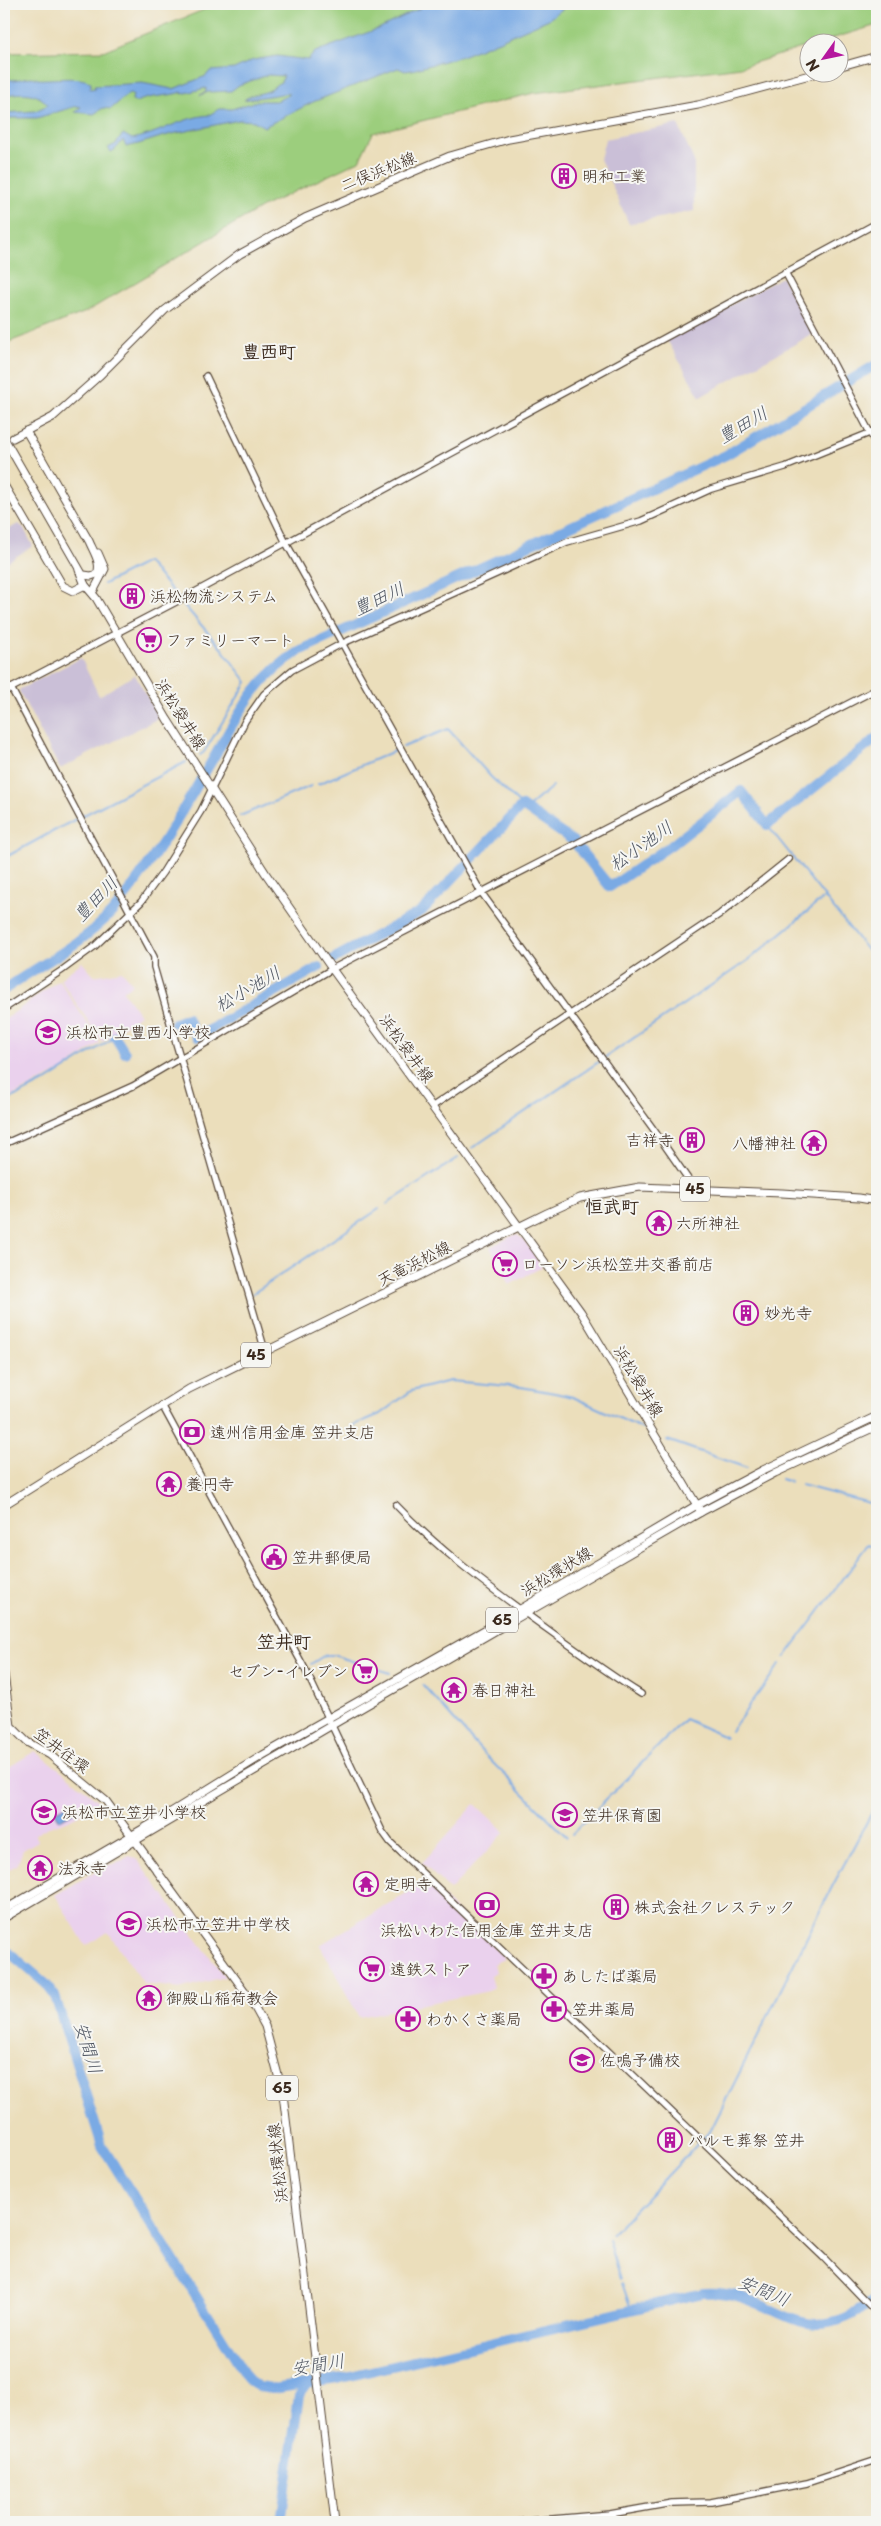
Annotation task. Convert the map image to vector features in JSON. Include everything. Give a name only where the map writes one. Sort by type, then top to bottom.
[{"type":"main road","points":[[848,65],[877,56]]},
{"type":"main road","name":"二俣浜松線","points":[[13,438],[53,417],[165,310],[240,254],[313,214],[450,156],[509,139],[698,105],[798,78]]},
{"type":"main road","points":[[26,431],[105,566],[95,594]]},
{"type":"main road","name":"浜松袋井線","points":[[4,438],[167,719],[266,874],[332,969],[581,1312],[699,1509]]},
{"type":"main road","points":[[4,485],[62,586],[73,590],[85,585]]},
{"type":"main road","points":[[82,572],[94,576],[100,568],[89,541]]},
{"type":"main road","name":"浜松袋井線","points":[[82,572],[85,585],[95,594]]},
{"type":"main road","name":"天竜浜松線","points":[[4,1505],[162,1405],[265,1351],[309,1332],[580,1198],[640,1187],[859,1198],[877,1201]]},
{"type":"main road","name":"浜松環状線","points":[[134,1838],[332,1725],[762,1470],[877,1416]]},
{"type":"main road","name":"浜松環状線","points":[[699,1509],[877,1426]]},
{"type":"main road","name":"浜松環状線","points":[[134,1838],[328,1718],[522,1611]]},
{"type":"main road","name":"笠井往環","points":[[4,1674],[11,1726],[106,1801],[134,1838]]},
{"type":"main road","points":[[4,1910],[134,1838]]},
{"type":"main road","points":[[4,1918],[134,1838]]},
{"type":"main road","name":"浜松環状線","points":[[134,1838],[249,1997],[265,2026],[283,2094],[335,2522]]},
{"type":"street","points":[[4,692],[117,634],[285,541],[877,223]]},
{"type":"street","points":[[785,272],[877,446]]},
{"type":"street","points":[[206,376],[285,541],[481,892],[694,1189]]},
{"type":"street","points":[[4,1009],[95,946],[130,914],[163,872],[213,790],[236,739],[264,694],[292,670],[340,641],[567,542],[642,521],[711,489],[785,467],[877,430]]},
{"type":"street","points":[[11,688],[154,957],[154,967],[265,1351]]},
{"type":"street","points":[[4,1144],[133,1086],[332,969],[877,689]]},
{"type":"street","points":[[433,1106],[720,914],[789,859]]},
{"type":"street","points":[[162,1405],[218,1506],[283,1633],[305,1669],[382,1831],[390,1842],[701,2140],[876,2311]]},
{"type":"street","points":[[396,1506],[457,1562],[602,1669],[642,1694]]},
{"type":"street","points":[[518,2522],[610,2514],[672,2504],[711,2502],[807,2483],[877,2460]]},
{"type":"shaded area","points":[[678,124],[694,161],[694,211],[629,224],[600,159],[605,139]]},
{"type":"shaded area","points":[[782,277],[813,334],[700,397],[667,340]]},
{"type":"shaded area","points":[[18,524],[23,527],[33,546],[4,564],[4,532]]},
{"type":"shaded area","points":[[81,658],[99,696],[135,675],[159,718],[60,769],[19,691]]},
{"type":"shaded area","points":[[82,962],[94,976],[122,971],[133,984],[123,991],[140,1015],[102,1042],[60,979]]},
{"type":"shaded area","name":"浜松市立豊西小学校","points":[[59,980],[100,1043],[62,1070],[4,1100],[4,1020]]},
{"type":"shaded area","points":[[516,1234],[524,1240],[542,1267],[509,1285],[490,1247]]},
{"type":"shaded area","name":"浜松市立笠井小学校","points":[[35,1751],[101,1803],[35,1835],[38,1841],[23,1850],[17,1865],[4,1872],[4,1770]]},
{"type":"shaded area","points":[[475,1804],[505,1832],[450,1890],[422,1863]]},
{"type":"shaded area","name":"浜松市立笠井中学校","points":[[129,1856],[136,1858],[225,1977],[182,1988],[144,1984],[108,1932],[86,1946],[55,1895],[107,1865],[116,1864]]},
{"type":"shaded area","points":[[427,1881],[505,1959],[494,1963],[496,1972],[490,1976],[493,1987],[489,1991],[359,2017],[320,1945]]},
{"type":"green space","points":[[218,4],[877,4],[877,25],[848,34],[848,32],[798,32],[798,49],[741,67],[534,93],[373,133],[359,161],[262,207],[86,312],[4,344],[4,53],[103,51]]},
{"type":"water","points":[[428,4],[569,4],[549,19],[462,56],[412,70],[405,71],[398,68],[313,102],[264,127],[254,121],[239,120],[171,134],[126,147],[123,140],[111,152],[108,148],[116,144],[123,134],[132,139],[142,137],[189,119],[209,115],[219,109],[232,109],[257,101],[276,101],[289,95],[288,93],[244,100],[250,96],[270,90],[281,82],[284,76],[268,75],[239,85],[231,91],[209,92],[200,95],[206,92],[206,88],[182,94],[182,92],[147,98],[136,102],[132,100],[133,94],[129,93],[111,109],[103,108],[94,114],[75,112],[81,107],[77,106],[37,118],[4,118],[4,113],[35,111],[48,105],[35,95],[18,93],[7,95],[4,93],[4,81],[7,79],[15,80],[35,77],[38,79],[81,79],[91,83],[90,89],[95,88],[94,86],[142,83],[173,89],[206,76],[210,71],[234,69],[253,60],[277,56],[308,60],[315,52],[380,28]]},
{"type":"water","points":[[73,1802],[78,1810],[60,1820],[55,1812]]},
{"type":"waterway","name":"豊田川","points":[[4,990],[80,940],[119,904],[144,871],[167,835],[238,715],[258,687],[284,661],[301,650],[726,455],[877,364]]},
{"type":"waterway","points":[[104,584],[147,562],[176,595]]},
{"type":"waterway","points":[[183,604],[222,649],[247,682],[204,752],[200,755]]},
{"type":"waterway","points":[[403,747],[448,729],[491,777],[522,806]]},
{"type":"waterway","name":"松小池川","points":[[333,959],[422,911],[522,806],[573,841],[610,887],[677,841],[741,791],[767,825],[877,738]]},
{"type":"waterway","points":[[318,784],[399,749]]},
{"type":"waterway","points":[[82,816],[186,762]]},
{"type":"waterway","points":[[240,816],[311,786]]},
{"type":"waterway","points":[[525,810],[553,786]]},
{"type":"waterway","points":[[4,858],[76,819]]},
{"type":"waterway","points":[[505,830],[515,820]]},
{"type":"waterway","points":[[767,825],[875,960],[877,959]]},
{"type":"waterway","points":[[472,1148],[750,959],[825,897]]},
{"type":"waterway","name":"松小池川","points":[[175,1023],[187,1018],[197,1037],[319,967]]},
{"type":"waterway","name":"松小池川","points":[[310,976],[320,970]]},
{"type":"waterway","points":[[4,1102],[46,1081],[115,1037]]},
{"type":"waterway","name":"松小池川","points":[[115,1037],[125,1053]]},
{"type":"waterway","points":[[387,1204],[458,1158]]},
{"type":"waterway","points":[[252,1294],[379,1209]]},
{"type":"waterway","points":[[352,1426],[380,1414],[411,1391],[450,1381],[521,1387],[573,1397],[643,1429]]},
{"type":"waterway","points":[[667,1440],[747,1468]]},
{"type":"waterway","points":[[781,1479],[790,1482]]},
{"type":"waterway","points":[[801,1485],[877,1505]]},
{"type":"waterway","points":[[785,1657],[869,1544],[877,1548]]},
{"type":"waterway","points":[[311,1664],[325,1655],[333,1655],[390,1673]]},
{"type":"waterway","points":[[731,1731],[780,1664]]},
{"type":"waterway","points":[[423,1685],[485,1755],[567,1837]]},
{"type":"waterway","points":[[572,1834],[685,1719],[725,1737]]},
{"type":"waterway","points":[[611,2235],[711,2130],[833,1885],[877,1803]]},
{"type":"waterway","name":"安間川","points":[[4,1948],[46,1984],[55,1996],[102,2146],[250,2382],[259,2387],[272,2389],[337,2379],[703,2293],[728,2294],[750,2300],[788,2317],[807,2323],[827,2323],[850,2316],[877,2298]]},
{"type":"waterway","points":[[608,2240],[620,2279]]},
{"type":"waterway","points":[[622,2283],[631,2309]]},
{"type":"waterway","points":[[281,2522],[299,2396],[307,2385]]},
{"type":"place","name":"明和工業","points":[[564,176]]},
{"type":"place","name":"浜松物流システム","points":[[132,596]]},
{"type":"place","name":"ファミリーマート","points":[[149,640]]},
{"type":"place","name":"浜松市立豊西小学校","points":[[48,1032]]},
{"type":"place","name":"吉祥寺","points":[[692,1140]]},
{"type":"place","name":"八幡神社","points":[[814,1143]]},
{"type":"place","name":"六所神社","points":[[659,1223]]},
{"type":"place","name":"ローソン浜松笠井交番前店","points":[[505,1264]]},
{"type":"place","name":"妙光寺","points":[[746,1313]]},
{"type":"place","name":"遠州信用金庫 笠井支店","points":[[192,1432]]},
{"type":"place","name":"養円寺","points":[[169,1484]]},
{"type":"place","name":"笠井郵便局","points":[[274,1557]]},
{"type":"place","name":"セブン-イレブン","points":[[365,1671]]},
{"type":"place","name":"春日神社","points":[[454,1690]]},
{"type":"place","name":"浜松市立笠井小学校","points":[[44,1812]]},
{"type":"place","name":"笠井保育園","points":[[565,1815]]},
{"type":"place","name":"法永寺","points":[[40,1868]]},
{"type":"place","name":"定明寺","points":[[366,1884]]},
{"type":"place","name":"浜松いわた信用金庫 笠井支店","points":[[487,1905]]},
{"type":"place","name":"株式会社クレステック","points":[[616,1907]]},
{"type":"place","name":"浜松市立笠井中学校","points":[[129,1924]]},
{"type":"place","name":"遠鉄ストア","points":[[372,1969]]},
{"type":"place","name":"あしたば薬局","points":[[544,1976]]},
{"type":"place","name":"御殿山稲荷教会","points":[[149,1998]]},
{"type":"place","name":"笠井薬局","points":[[554,2009]]},
{"type":"place","name":"わかくさ薬局","points":[[408,2019]]},
{"type":"place","name":"佐鳴予備校","points":[[582,2060]]},
{"type":"place","name":"パルモ葬祭 笠井","points":[[670,2140]]},
{"type":"district","name":"豊西町","points":[[269,352]]},
{"type":"district","name":"恒武町","points":[[612,1207]]},
{"type":"district","name":"笠井町","points":[[284,1642]]}]
